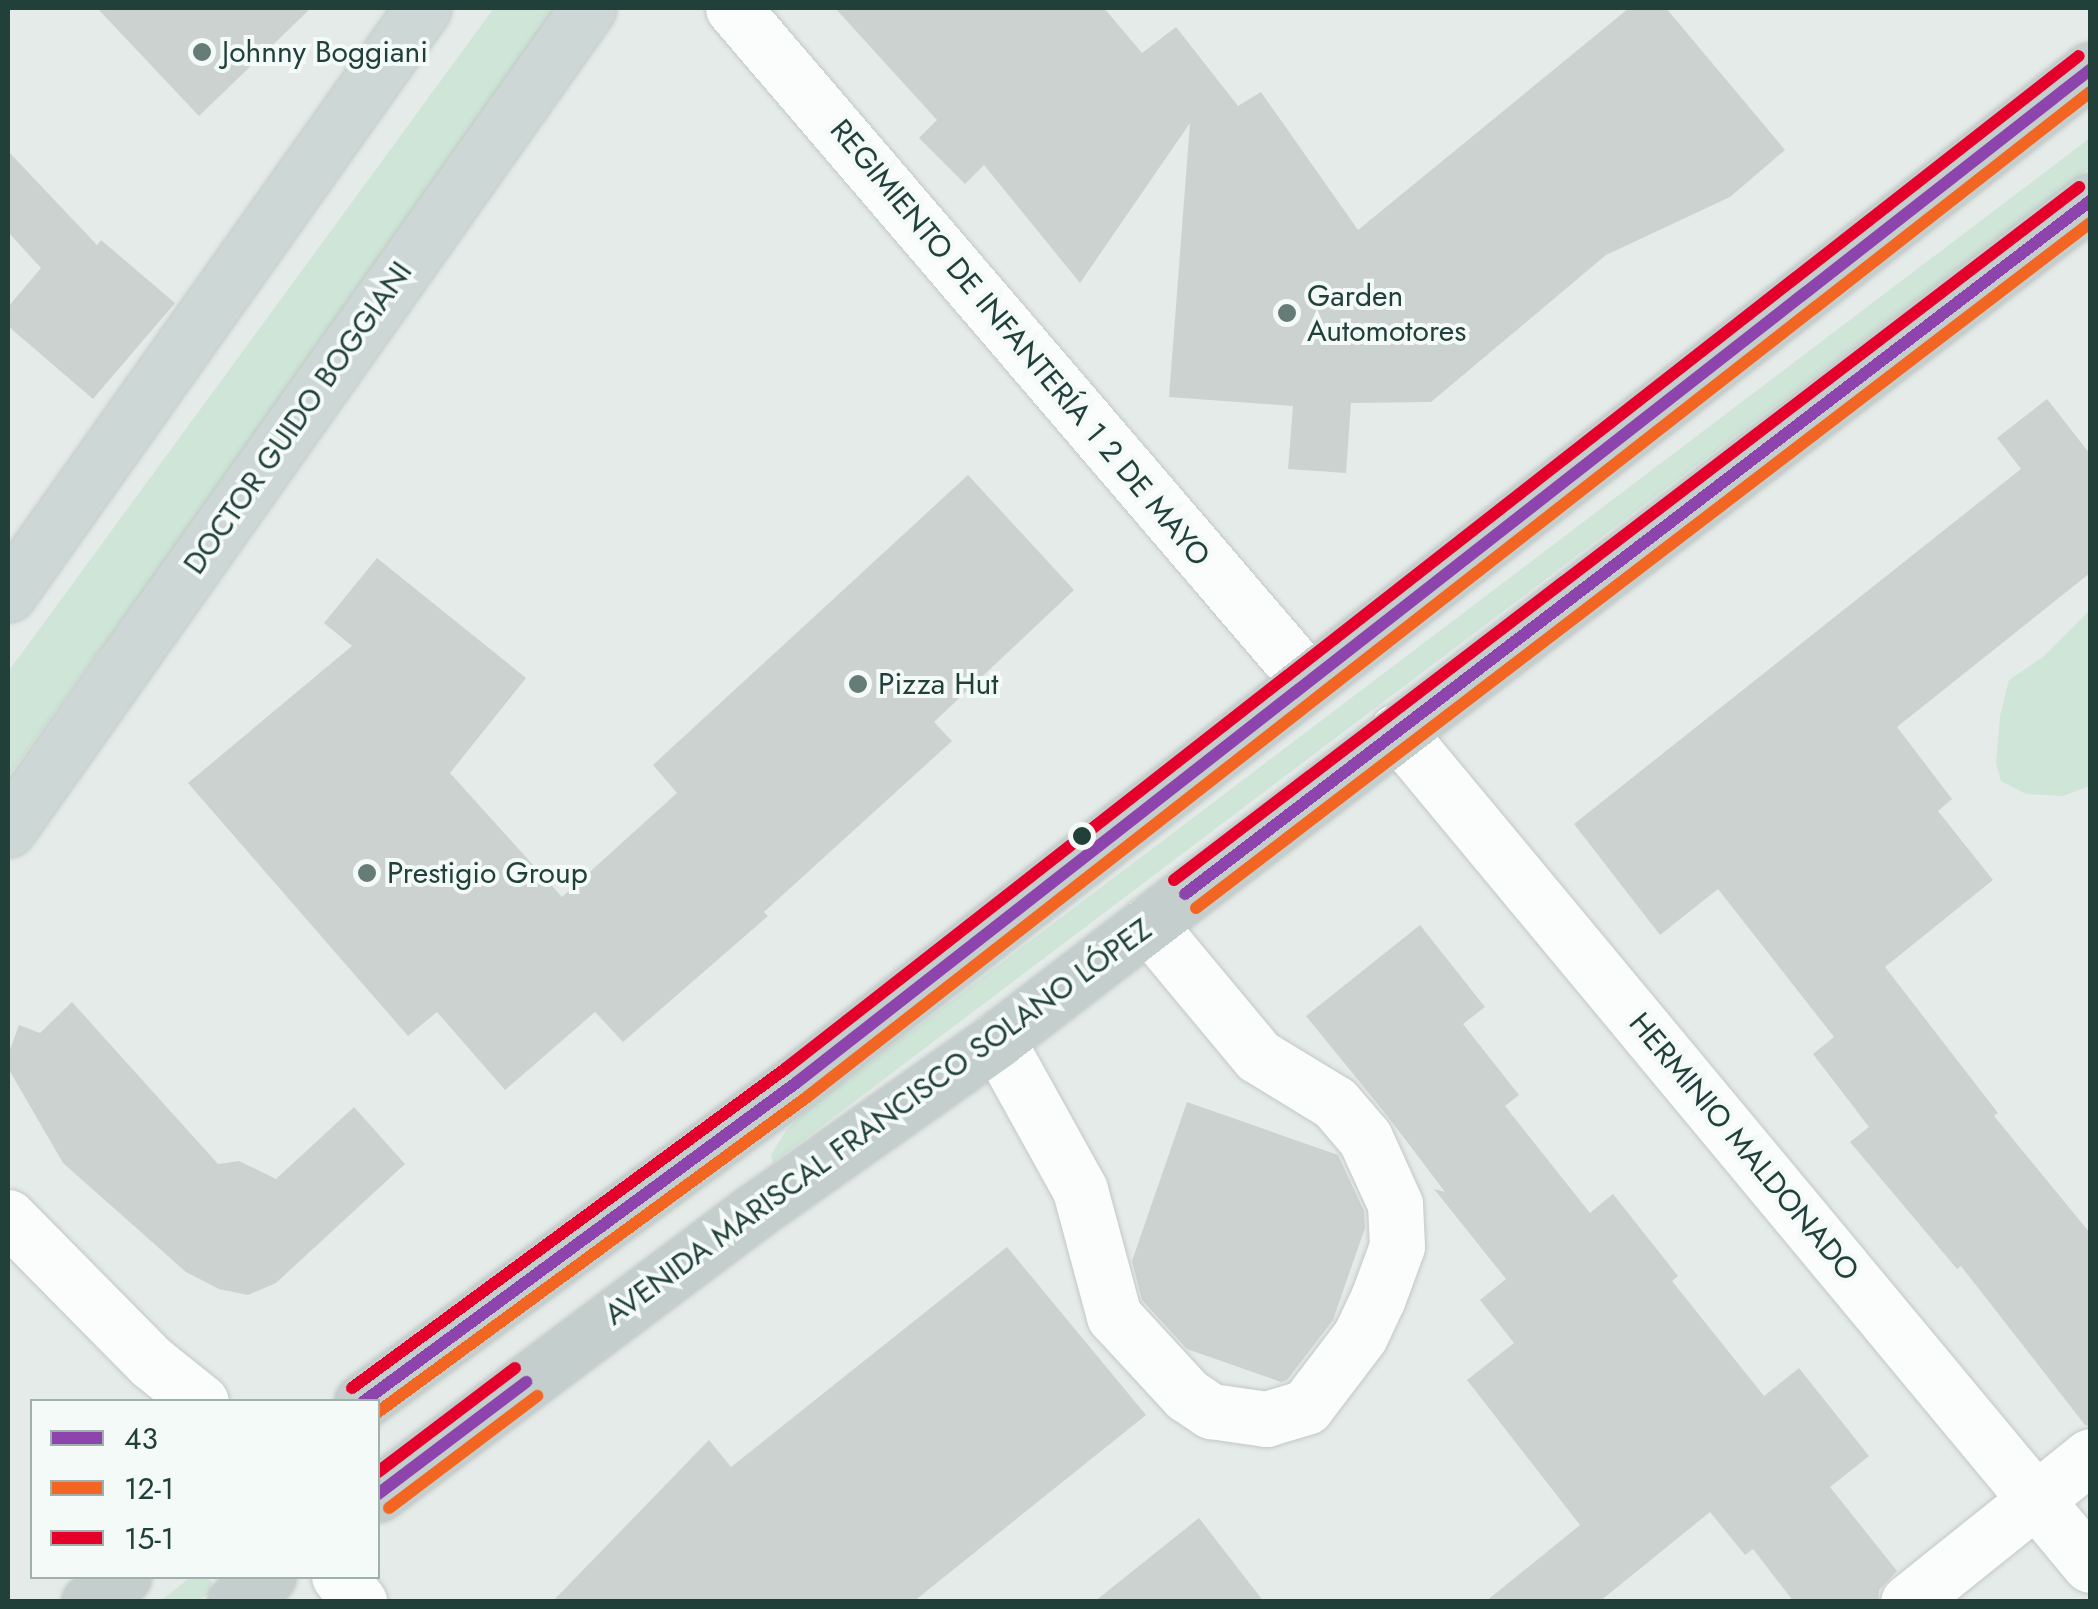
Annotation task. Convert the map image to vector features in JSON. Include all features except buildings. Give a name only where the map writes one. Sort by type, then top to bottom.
[{"type":"highway","points":[[366,1399],[796,1083],[1241,739],[1307,680],[2090,70]]},
{"type":"highway","name":"AVENIDA MARISCAL FRANCISCO SOLANO LÓPEZ","points":[[380,1492],[754,1210],[997,1040],[2090,201]]},
{"type":"highway","points":[[380,1427],[738,1153],[796,1083]]},
{"type":"highway","points":[[89,1602],[119,1579]]},
{"type":"highway","points":[[235,1602],[264,1579]]},
{"type":"main road","points":[[8,594],[423,8]]},
{"type":"main road","name":"DOCTOR GUIDO BOGGIANI","points":[[8,829],[588,8]]},
{"type":"street","name":"REGIMIENTO DE INFANTERÍA 1 2 DE MAYO","points":[[734,8],[1307,680]]},
{"type":"street","name":"HERMINIO MALDONADO","points":[[1396,731],[2090,1564]]},
{"type":"street","points":[[997,1040],[1080,1190],[1114,1316],[1186,1395],[1211,1411],[1266,1420],[1306,1407],[1360,1336],[1378,1298],[1397,1246],[1395,1204],[1365,1138],[1334,1102],[1258,1056],[1148,924]]},
{"type":"street","points":[[8,1217],[158,1382],[195,1399]]},
{"type":"street","points":[[1908,1602],[2090,1456]]},
{"type":"street","points":[[341,1579],[359,1602]]},
{"type":"green space","points":[[494,8],[565,8],[8,777],[8,672]]},
{"type":"green space","points":[[2090,138],[2090,168],[773,1163],[771,1155],[787,1129],[806,1111]]},
{"type":"green space","points":[[2090,610],[2090,786],[2063,796],[2026,794],[2001,781],[1996,763],[2000,716],[2009,680],[2043,657]]},
{"type":"green space","points":[[188,1579],[212,1582],[210,1593],[198,1601],[159,1602]]},
{"type":"transit line","name":"15-1","points":[[352,1388],[785,1069],[2079,56]]},
{"type":"transit line","name":"43","points":[[367,1399],[796,1083],[2090,70]]},
{"type":"transit line","name":"12-1","points":[[380,1411],[807,1097],[2090,92]]},
{"type":"transit line","name":"15-1","points":[[1174,880],[2079,187]]},
{"type":"transit line","name":"43","points":[[1185,894],[2090,201]]},
{"type":"transit line","name":"12-1","points":[[1196,908],[2090,223]]},
{"type":"transit line","name":"15-1","points":[[380,1470],[515,1368]]},
{"type":"transit line","name":"43","points":[[380,1492],[526,1382]]},
{"type":"transit line","name":"12-1","points":[[389,1508],[537,1396]]},
{"type":"place","name":"Johnny Boggiani","points":[[202,52]]},
{"type":"place","name":"Garden Automotores","points":[[1287,313]]},
{"type":"place","name":"Pizza Hut","points":[[858,684]]},
{"type":"place","name":"Prestigio Group","points":[[367,873]]}]
